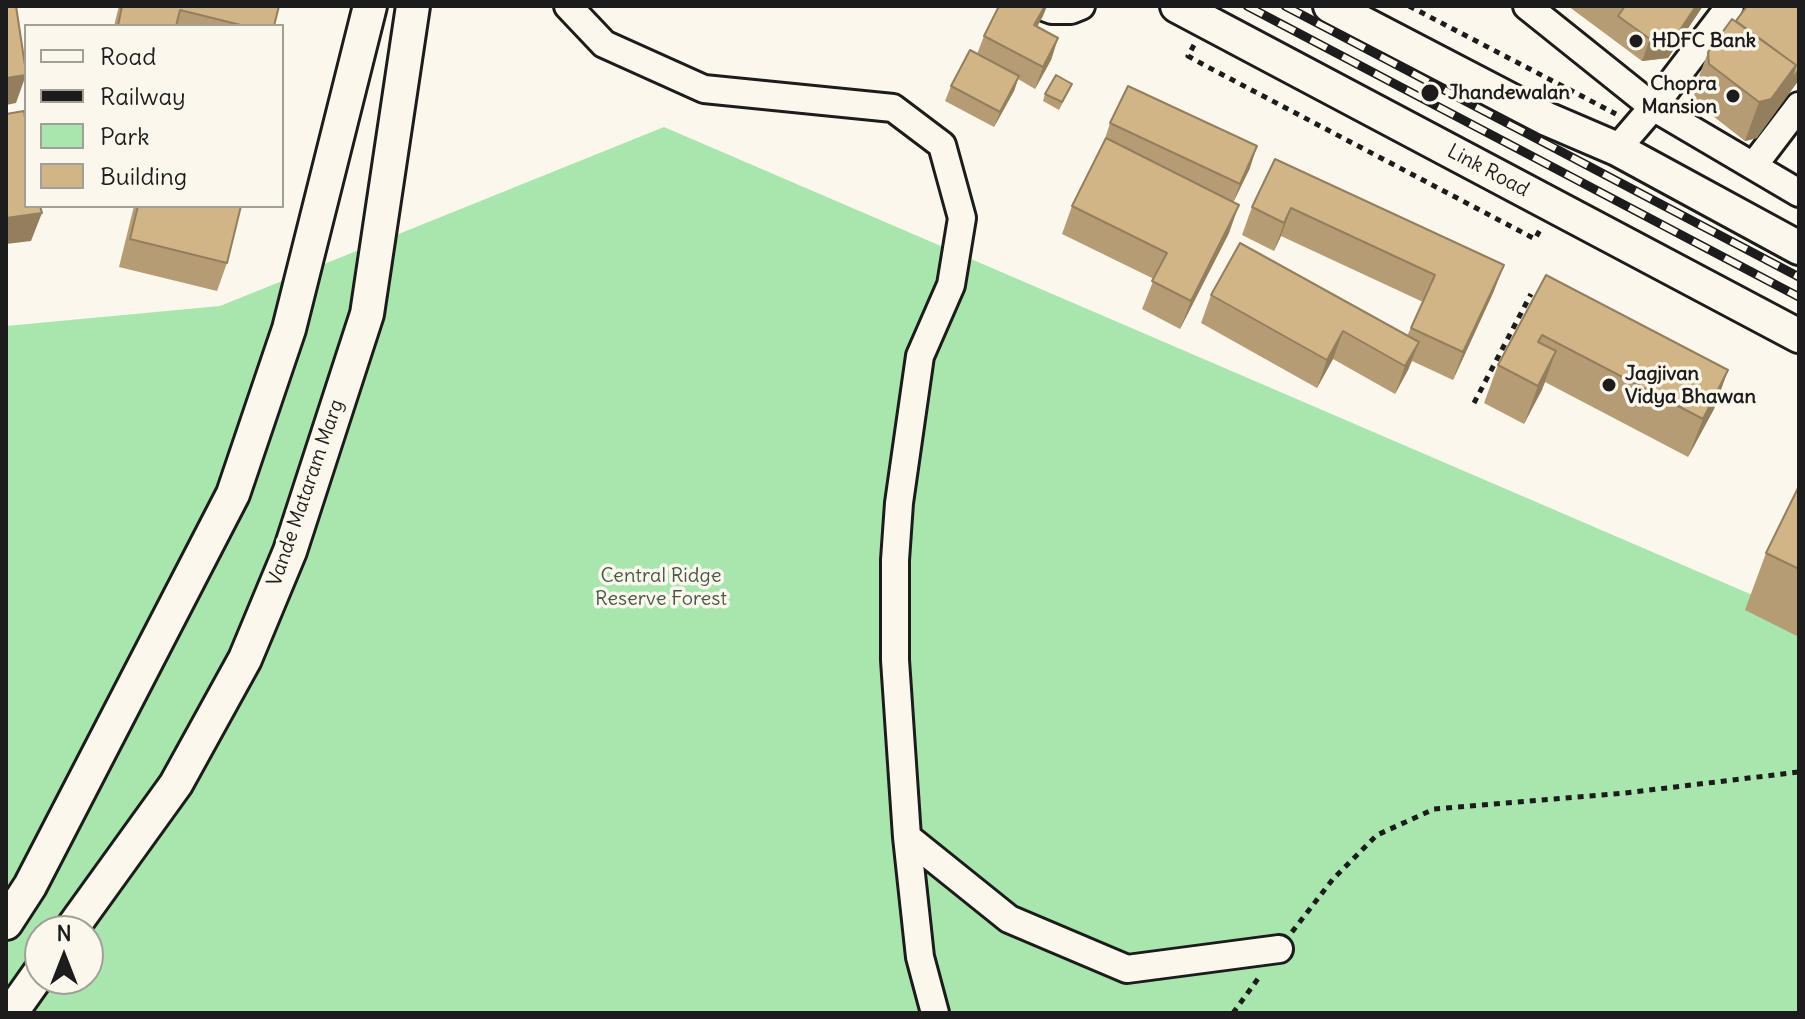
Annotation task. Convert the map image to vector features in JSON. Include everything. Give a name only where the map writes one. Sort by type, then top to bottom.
[{"type":"main road","points":[[6,923],[30,886],[233,494],[289,329],[370,6]]},
{"type":"main road","name":"Vande Mataram Marg","points":[[82,915],[176,784],[245,659],[290,551],[367,314],[413,6]]},
{"type":"main road","name":"Link Road","points":[[1177,6],[1799,336]]},
{"type":"main road","points":[[1330,6],[1547,119],[1617,149],[1799,248]]},
{"type":"main road","points":[[11,1013],[24,995]]},
{"type":"street","points":[[568,6],[604,44],[704,89],[893,108],[942,145],[962,218],[951,285],[920,356],[899,503],[895,560],[895,660],[907,837],[920,957],[935,1013]]},
{"type":"street","points":[[1041,6],[1052,10],[1071,10],[1081,6]]},
{"type":"street","points":[[1527,6],[1653,107],[1799,193]]},
{"type":"street","points":[[1617,149],[1730,6]]},
{"type":"street","points":[[1754,165],[1799,106]]},
{"type":"street","points":[[907,837],[1009,919],[1127,969],[1279,949]]},
{"type":"path","points":[[1409,6],[1601,107]]},
{"type":"path","points":[[1206,66],[1519,231]]},
{"type":"path","points":[[1474,403],[1531,294]]},
{"type":"path","points":[[1233,1013],[1333,879],[1377,835],[1434,809],[1625,793],[1799,772]]},
{"type":"green space","name":"Central Ridge Reserve Forest","points":[[664,127],[1799,615],[1799,1013],[6,1013],[6,326],[220,306]]},
{"type":"building","points":[[6,6],[16,6],[24,75],[6,78]]},
{"type":"building","points":[[122,6],[279,6],[274,24],[237,24],[180,10],[176,24],[118,24]]},
{"type":"building","points":[[999,6],[1045,6],[1034,25],[1058,38],[1043,67],[984,36]]},
{"type":"building","points":[[1625,6],[1696,6],[1676,36],[1650,39],[1618,16]]},
{"type":"building","points":[[1747,6],[1799,6],[1799,69],[1790,82],[1796,65],[1736,21]]},
{"type":"building","points":[[1732,19],[1796,65],[1771,99],[1759,102],[1709,64],[1708,52]]},
{"type":"building","points":[[970,50],[1019,76],[1000,112],[951,86]]},
{"type":"building","points":[[1056,75],[1072,84],[1062,102],[1045,94]]},
{"type":"building","points":[[1128,86],[1257,146],[1240,184],[1110,123]]},
{"type":"building","points":[[24,111],[24,208],[41,208],[42,213],[6,218],[6,114]]},
{"type":"building","points":[[1106,138],[1239,205],[1191,301],[1152,281],[1167,253],[1072,206]]},
{"type":"building","points":[[1275,159],[1504,265],[1463,352],[1411,328],[1435,275],[1291,208],[1284,223],[1252,207]]},
{"type":"building","points":[[138,208],[241,208],[227,263],[130,239]]},
{"type":"building","points":[[1240,243],[1419,342],[1405,366],[1343,331],[1327,360],[1211,295]]},
{"type":"building","points":[[1546,275],[1728,370],[1703,419],[1542,335],[1538,342],[1556,351],[1538,386],[1498,365]]},
{"type":"building","points":[[1799,486],[1799,569],[1766,553]]},
{"type":"railway","points":[[1247,6],[1799,297]]},
{"type":"railway","points":[[1285,6],[1799,277]]},
{"type":"place","name":"HDFC Bank","points":[[1636,41]]},
{"type":"place","name":"Jhandewalan","points":[[1430,93]]},
{"type":"place","name":"Chopra Mansion","points":[[1733,96]]},
{"type":"place","name":"Jagjivan Vidya Bhawan","points":[[1609,385]]}]
